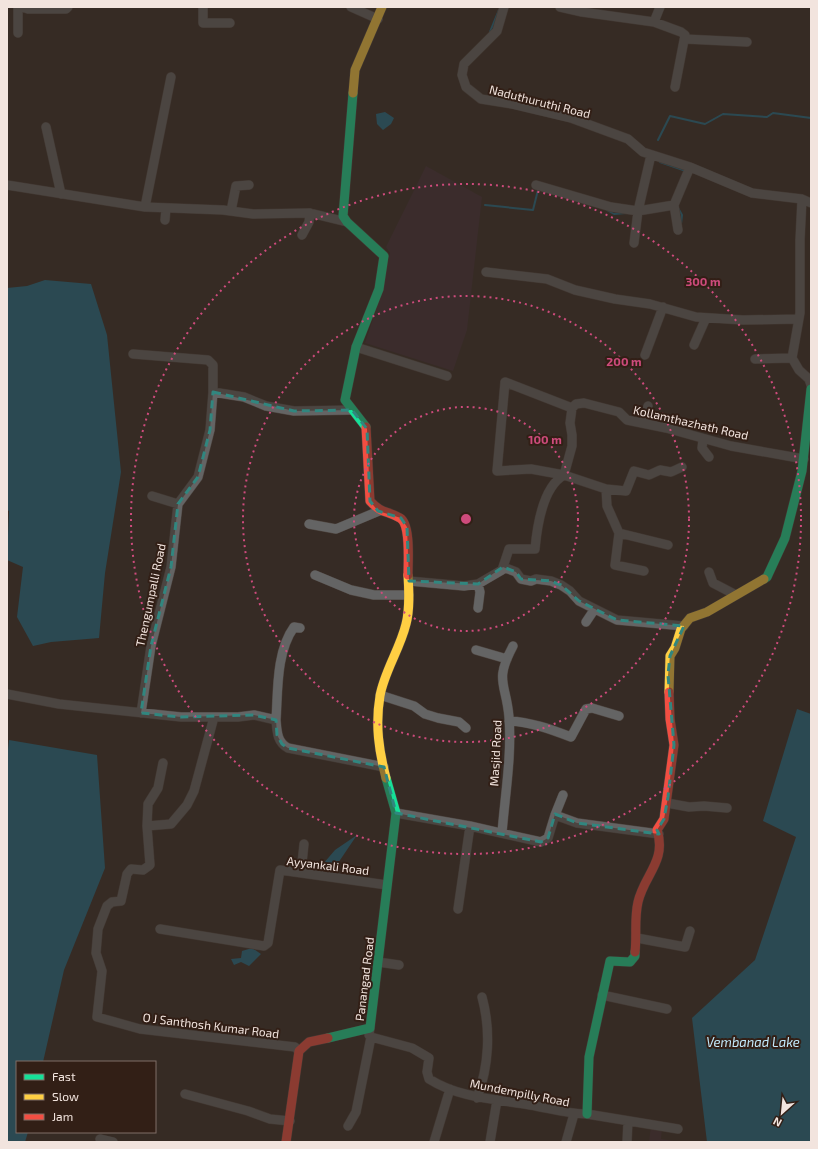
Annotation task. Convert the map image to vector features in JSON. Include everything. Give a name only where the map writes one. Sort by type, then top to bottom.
[{"type":"main road","points":[[379,511],[370,501],[367,429],[345,400],[356,347],[379,290],[384,256],[347,222],[343,216],[355,70],[382,7]]},
{"type":"main road","points":[[587,1114],[589,1057],[610,962],[630,962],[635,956],[638,898],[661,850],[658,832],[664,819],[667,803],[674,745],[670,719],[668,675],[670,656],[676,648],[681,630],[690,618],[707,612],[720,603],[767,577],[774,564],[785,538],[804,459],[811,388]]},
{"type":"main road","name":"Panangad Road","points":[[299,1051],[309,1042],[371,1033],[396,813],[380,755],[377,729],[380,696],[406,624],[410,595],[407,527],[401,518],[379,511]]},
{"type":"main road","points":[[286,1142],[299,1051]]},
{"type":"street","points":[[18,7],[18,33]]},
{"type":"street","points":[[22,7],[66,9],[68,7]]},
{"type":"street","points":[[203,7],[203,22],[230,23]]},
{"type":"street","points":[[351,7],[378,19]]},
{"type":"street","name":"Naduthuruthi Road","points":[[504,7],[497,31],[464,64],[462,75],[466,87],[481,99],[512,104],[571,118],[628,139],[642,152],[690,167],[752,193],[806,201]]},
{"type":"street","points":[[560,7],[602,11],[654,22],[681,32],[685,35],[675,87]]},
{"type":"street","points":[[654,22],[660,7]]},
{"type":"street","points":[[684,39],[748,42]]},
{"type":"street","points":[[145,207],[171,77]]},
{"type":"street","points":[[46,127],[61,194]]},
{"type":"street","points":[[634,242],[638,211],[651,155]]},
{"type":"street","points":[[678,230],[674,206],[690,167]]},
{"type":"street","points":[[7,185],[145,207],[231,211],[253,214],[310,213],[347,222]]},
{"type":"street","points":[[231,211],[236,186],[249,185]]},
{"type":"street","points":[[536,185],[611,207],[638,211],[674,206]]},
{"type":"street","points":[[806,201],[799,319],[792,358],[799,370],[809,379],[811,385]]},
{"type":"street","points":[[165,220],[166,208]]},
{"type":"street","points":[[302,235],[309,222],[310,213]]},
{"type":"street","points":[[486,272],[547,279],[575,290],[615,299],[663,307],[706,318],[743,320],[799,319]]},
{"type":"street","points":[[645,355],[663,307]]},
{"type":"street","points":[[694,345],[706,318]]},
{"type":"street","points":[[356,347],[447,376]]},
{"type":"street","points":[[133,354],[208,360],[213,365],[213,392],[210,430],[198,477],[178,504],[152,496]]},
{"type":"street","points":[[755,359],[792,358]]},
{"type":"street","points":[[409,581],[464,586],[478,584],[502,570],[509,549],[535,549],[536,537],[544,506],[556,480],[564,475],[572,446],[570,423],[572,408],[505,382],[497,471],[531,469],[564,475],[606,489],[626,491],[634,471],[650,475],[660,470],[671,472],[682,467]]},
{"type":"street","points":[[213,392],[233,394],[266,406],[294,411],[352,410]]},
{"type":"street","name":"Kollamthazhath Road","points":[[572,408],[576,404],[584,403],[619,412],[626,420],[644,423],[703,439],[804,459]]},
{"type":"street","points":[[644,423],[648,406]]},
{"type":"street","points":[[703,439],[702,448],[709,457]]},
{"type":"street","points":[[606,489],[607,506],[619,533],[615,565],[644,571]]},
{"type":"street","name":"Thengumpalli Road","points":[[140,712],[151,646],[171,567],[178,504]]},
{"type":"street","points":[[310,524],[336,529],[379,511]]},
{"type":"street","points":[[619,533],[668,545]]},
{"type":"street","points":[[503,567],[516,572],[521,578],[531,581],[536,579],[551,581],[561,585],[570,591],[579,601],[594,610],[617,620],[684,626]]},
{"type":"street","points":[[709,572],[713,583],[736,595]]},
{"type":"street","points":[[316,575],[374,595],[410,595]]},
{"type":"street","points":[[478,584],[480,592],[478,608]]},
{"type":"street","points":[[586,622],[594,610]]},
{"type":"street","points":[[300,628],[294,627],[289,634],[283,651],[276,720],[277,735],[282,744],[288,748],[384,767]]},
{"type":"street","name":"Masjid Road","points":[[502,833],[508,762],[509,721],[502,684],[502,671],[513,646]]},
{"type":"street","points":[[476,650],[507,659]]},
{"type":"street","points":[[7,694],[59,704],[181,717],[254,715],[276,720]]},
{"type":"street","points":[[380,696],[414,706],[425,714],[460,722],[466,728]]},
{"type":"street","points":[[509,721],[541,726],[571,737],[586,709],[592,708],[619,716]]},
{"type":"street","points":[[146,826],[171,824],[187,805],[194,791],[214,717]]},
{"type":"street","name":"O J Santhosh Kumar Road","points":[[163,763],[158,788],[148,804],[146,826],[150,865],[143,870],[131,869],[127,874],[121,901],[112,902],[107,906],[92,946],[102,971],[97,1017],[140,1029],[295,1047],[299,1051]]},
{"type":"street","points":[[396,813],[470,826],[541,842],[548,838],[563,795]]},
{"type":"street","points":[[667,803],[689,807],[704,806],[727,808]]},
{"type":"street","points":[[555,815],[577,823],[658,832]]},
{"type":"street","points":[[458,909],[470,826]]},
{"type":"street","points":[[301,873],[304,844]]},
{"type":"street","name":"Ayyankali Road","points":[[160,929],[264,946],[268,943],[280,870],[387,885]]},
{"type":"street","points":[[636,938],[684,948],[690,931]]},
{"type":"street","points":[[378,962],[399,965]]},
{"type":"street","points":[[602,995],[667,1009]]},
{"type":"street","points":[[477,1098],[484,1080],[488,1036],[486,1010],[482,997]]},
{"type":"street","points":[[348,1126],[356,1112],[360,1096],[371,1033]]},
{"type":"street","name":"Mundempilly Road","points":[[371,1033],[412,1048],[429,1058],[427,1072],[429,1079],[439,1085],[477,1098],[531,1105],[574,1114],[587,1114],[678,1129]]},
{"type":"street","points":[[434,1142],[450,1089]]},
{"type":"street","points":[[185,1094],[248,1111],[270,1119],[290,1121]]},
{"type":"street","points":[[490,1142],[498,1100]]},
{"type":"street","points":[[566,1142],[574,1114]]},
{"type":"street","points":[[627,1142],[628,1121]]},
{"type":"street","points":[[100,1139],[113,1142]]},
{"type":"highlighted area","points":[[213,392],[294,411],[352,410],[367,429],[370,501],[378,511],[401,518],[407,527],[409,581],[478,584],[503,567],[516,572],[521,579],[551,581],[561,585],[579,601],[617,620],[684,626],[670,656],[668,675],[674,745],[668,797],[664,819],[657,830],[659,834],[577,823],[555,814],[548,838],[541,842],[396,813],[384,767],[288,748],[282,744],[277,735],[276,720],[254,715],[181,717],[141,713],[151,646],[171,567],[178,504],[198,477],[210,430]]},
{"type":"shaded area","points":[[426,166],[482,197],[467,330],[453,371],[365,343],[378,304],[390,253],[386,247]]},
{"type":"shaded area","points":[[651,1126],[662,1128],[661,1139],[674,1142],[649,1142]]},
{"type":"water","points":[[385,112],[394,118],[391,124],[383,130],[377,124],[376,114]]},
{"type":"water","points":[[45,280],[91,284],[107,335],[121,472],[105,573],[99,638],[51,642],[33,646],[17,617],[23,567],[7,560],[9,511],[7,510],[7,288],[27,286]]},
{"type":"water","name":"Vembanad Lake","points":[[797,709],[811,714],[811,1142],[707,1142],[692,1018],[755,960],[796,837],[763,821]]},
{"type":"water","points":[[9,740],[97,755],[105,868],[64,970],[43,1061],[16,1061],[16,1133],[28,1133],[25,1142],[7,1142],[7,759]]},
{"type":"water","points":[[357,835],[330,873],[323,864],[335,850]]},
{"type":"water","points":[[252,948],[261,954],[249,966],[241,962],[234,965],[231,959],[241,958],[242,951]]},
{"type":"waterway","points":[[490,32],[499,10]]},
{"type":"waterway","points":[[658,140],[670,116],[705,124],[723,114],[767,117],[773,113],[811,118]]},
{"type":"waterway","points":[[660,162],[686,171]]},
{"type":"waterway","points":[[485,205],[533,210],[538,190],[540,190]]},
{"type":"waterway","points":[[678,208],[682,215],[681,224]]},
{"type":"waterway","points":[[607,210],[614,214],[626,213]]},
{"type":"traffic: fast","points":[[353,93],[343,216],[347,222],[384,256],[379,289],[356,347],[345,400],[366,427]]},
{"type":"traffic: fast","points":[[764,579],[767,577],[785,538],[802,471],[811,389]]},
{"type":"traffic: fast","points":[[328,1038],[370,1028],[396,813],[386,778]]},
{"type":"traffic: fast","points":[[587,1114],[589,1057],[610,961],[630,962],[635,956],[635,952]]},
{"type":"traffic: slow","points":[[353,93],[355,70],[382,7]]},
{"type":"traffic: slow","points":[[386,778],[378,738],[380,696],[385,678],[406,624],[409,606],[408,575]]},
{"type":"traffic: slow","points":[[669,692],[670,656],[675,648],[681,629],[690,618],[707,612],[764,579]]},
{"type":"traffic: jam","points":[[366,427],[370,501],[381,510],[400,518],[404,522],[408,544],[408,575]]},
{"type":"traffic: jam","points":[[635,952],[636,915],[638,902],[641,892],[654,868],[659,851],[657,830],[664,819],[674,745],[670,719],[669,692]]},
{"type":"traffic: jam","points":[[286,1142],[299,1051],[309,1042],[328,1038]]}]
